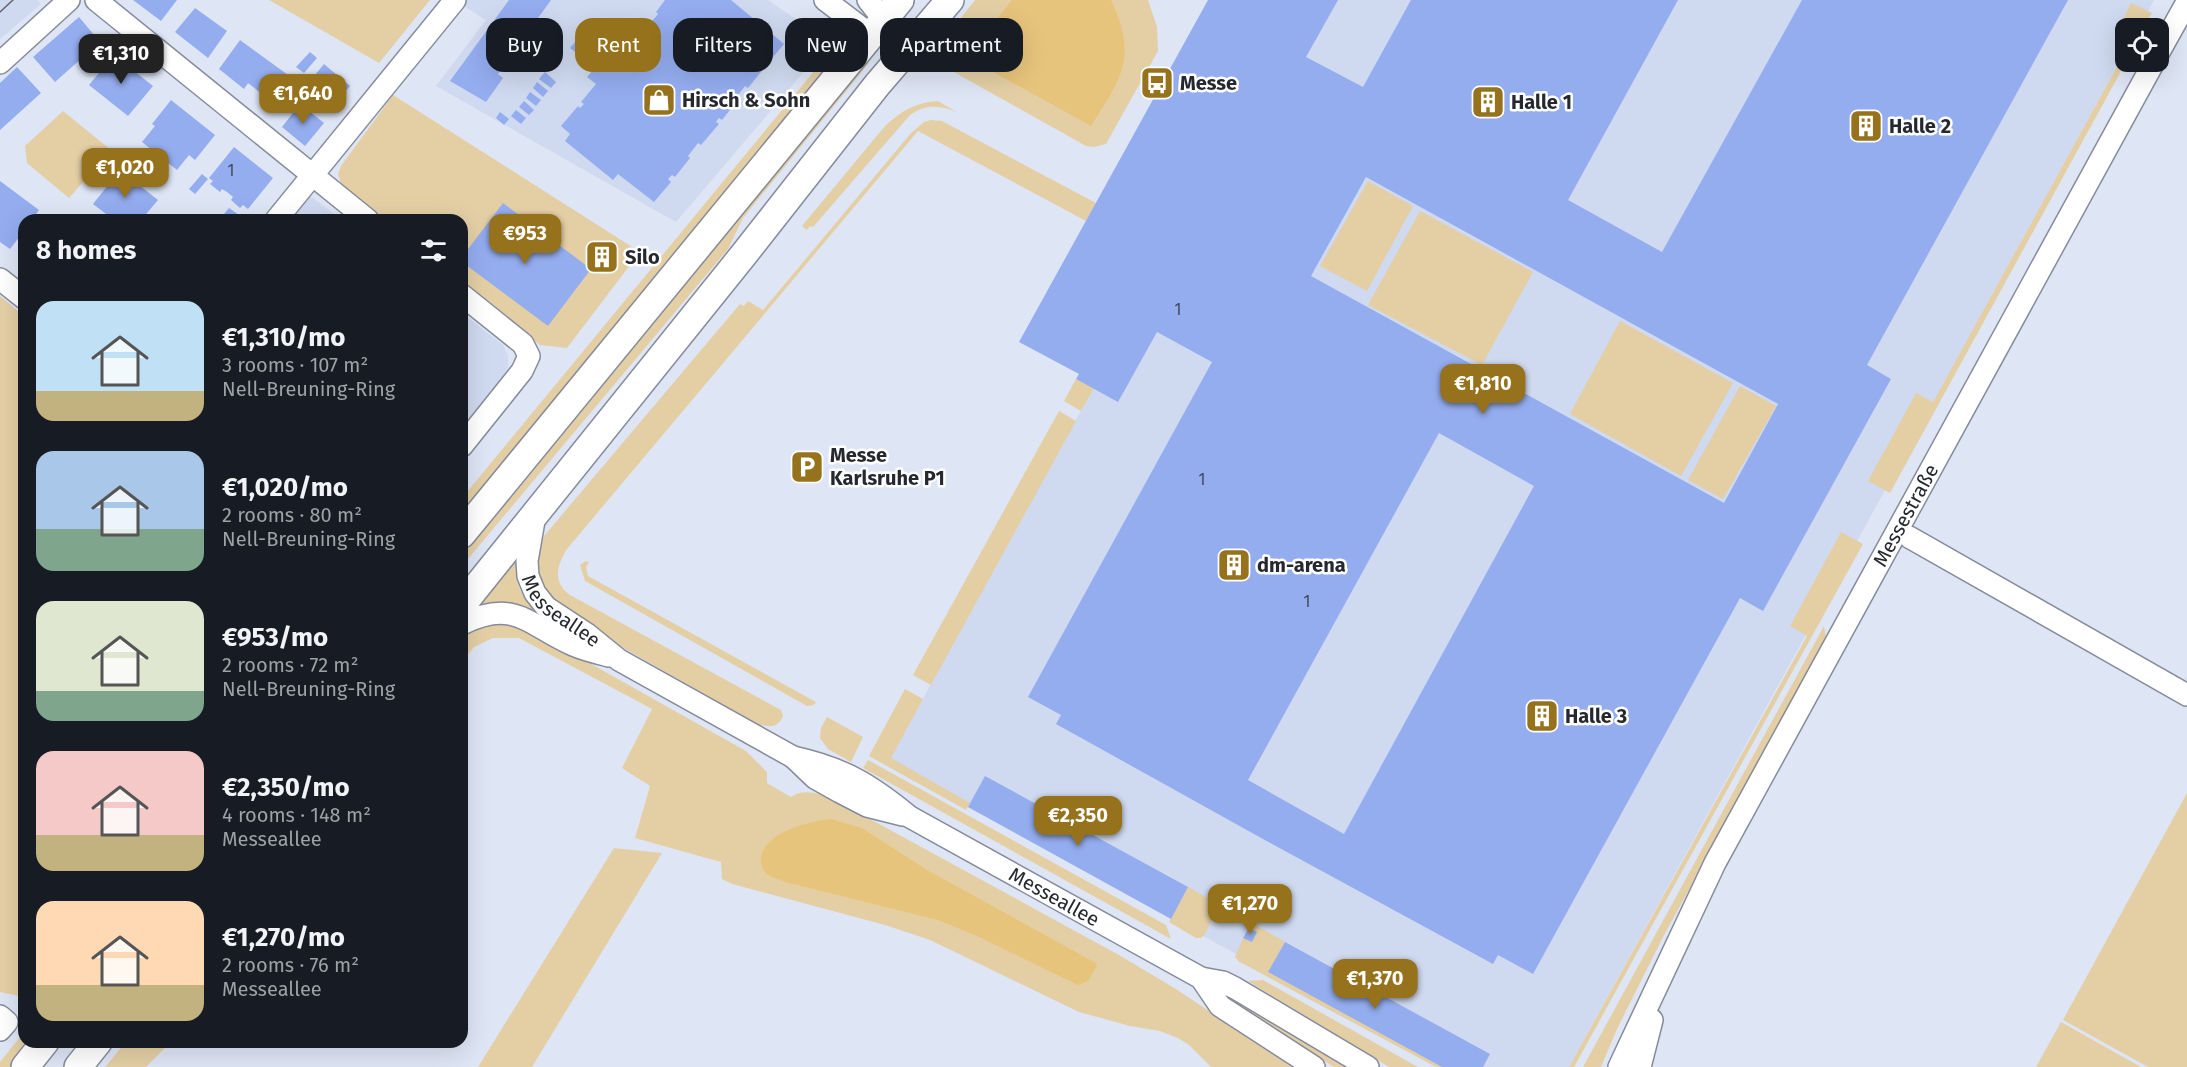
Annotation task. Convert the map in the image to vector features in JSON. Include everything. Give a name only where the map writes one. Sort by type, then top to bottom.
[{"type":"main road","points":[[899,18],[950,0]]},
{"type":"main road","points":[[468,527],[880,32]]},
{"type":"main road","points":[[468,598],[877,85],[880,68]]},
{"type":"main road","points":[[25,1067],[40,1048]]},
{"type":"main road","points":[[78,1067],[93,1048]]},
{"type":"street","points":[[0,63],[69,0]]},
{"type":"street","points":[[96,0],[360,214]]},
{"type":"street","points":[[281,214],[455,0]]},
{"type":"street","points":[[825,0],[880,19]]},
{"type":"street","points":[[2169,34],[2187,2]]},
{"type":"street","name":"Messestraße","points":[[1619,1067],[1715,863],[2149,72]]},
{"type":"street","points":[[0,279],[18,293]]},
{"type":"street","points":[[468,300],[523,344],[529,356],[522,371],[468,438]]},
{"type":"street","name":"Messeallee","points":[[535,514],[527,561],[528,576],[535,593],[546,607],[587,634],[619,660],[793,757],[815,778],[867,806],[910,817],[1201,978],[1223,982],[1368,1067]]},
{"type":"street","points":[[1909,537],[2187,695]]},
{"type":"street","name":"Messeallee","points":[[468,621],[478,616],[510,613],[524,618],[573,645],[619,660]]},
{"type":"street","name":"Messestraße","points":[[1640,1067],[1664,973]]},
{"type":"street","name":"Messeallee","points":[[1201,978],[1220,1006],[1314,1067]]},
{"type":"street","points":[[0,1016],[7,1022],[0,1030]]},
{"type":"shaded area","points":[[0,0],[38,0],[41,4],[0,39]]},
{"type":"shaded area","points":[[269,0],[430,0],[379,63]]},
{"type":"shaded area","points":[[454,0],[768,0],[794,18],[785,18],[785,72],[804,72],[676,222],[436,86],[486,20]]},
{"type":"shaded area","points":[[975,0],[1148,0],[1157,27],[1158,51],[1106,144],[1086,146],[954,72],[1023,72],[1023,18],[961,18]]},
{"type":"shaded area","points":[[1012,0],[1111,0],[1124,37],[1123,66],[1111,94],[1091,126],[993,72],[1023,72],[1023,18],[997,18]]},
{"type":"shaded area","points":[[1285,0],[2154,0],[2144,18],[2115,18],[2115,70],[1569,1067],[1442,1067],[888,762],[1093,389]]},
{"type":"shaded area","points":[[2131,3],[2152,13],[2149,18],[2124,18]]},
{"type":"shaded area","points":[[2115,70],[2121,72],[1890,493],[1868,481],[1916,393],[1933,402]]},
{"type":"shaded area","points":[[813,72],[825,72],[468,508],[468,491]]},
{"type":"shaded area","points":[[857,72],[862,72],[743,218],[728,249],[468,559],[468,544]]},
{"type":"shaded area","points":[[393,95],[640,252],[567,348],[540,345],[468,286],[468,214],[379,214],[341,184],[338,174],[341,166]]},
{"type":"shaded area","points":[[938,101],[958,113],[946,108],[928,107],[910,115],[813,227],[810,226],[807,230],[802,226],[885,126],[909,108]]},
{"type":"shaded area","points":[[63,111],[111,150],[69,198],[27,163],[25,146]]},
{"type":"shaded area","points":[[942,121],[1096,203],[1086,221],[918,131],[567,549],[559,567],[561,585],[570,595],[781,710],[783,716],[775,725],[757,724],[562,613],[548,595],[540,578],[538,559],[540,548],[544,536],[740,304],[744,306],[748,301],[763,310],[911,133],[924,122]]},
{"type":"shaded area","points":[[1368,181],[1413,206],[1367,291],[1320,266]]},
{"type":"shaded area","points":[[309,195],[334,214],[293,214]]},
{"type":"shaded area","points":[[1420,211],[1533,272],[1482,365],[1368,305]]},
{"type":"shaded area","points":[[0,296],[18,311],[18,996],[0,992]]},
{"type":"shaded area","points":[[468,318],[503,345],[508,356],[508,367],[468,419]]},
{"type":"shaded area","points":[[1620,321],[1733,383],[1681,476],[1570,414]]},
{"type":"shaded area","points":[[1076,379],[1094,388],[1081,411],[1064,401]]},
{"type":"shaded area","points":[[1740,386],[1776,406],[1723,499],[1688,480]]},
{"type":"shaded area","points":[[1059,411],[1076,421],[931,685],[913,675]]},
{"type":"shaded area","points":[[1841,532],[1863,544],[1574,1067],[1569,1067],[1807,636],[1790,626]]},
{"type":"shaded area","points":[[516,560],[518,585],[531,605],[545,616],[470,611]]},
{"type":"shaded area","points":[[586,561],[589,562],[586,567],[588,576],[816,702],[814,705],[807,706],[585,581],[580,565]]},
{"type":"shaded area","points":[[493,624],[511,624],[529,629],[746,751],[767,772],[767,783],[791,797],[803,792],[826,795],[1119,955],[1176,989],[1293,1067],[1211,1067],[1189,1045],[1178,1038],[1160,1031],[1130,1026],[1079,1012],[930,940],[885,925],[732,884],[722,879],[721,862],[635,838],[650,786],[622,768],[652,709],[519,638],[493,638],[474,647],[468,654],[468,633]]},
{"type":"shaded area","points":[[1824,626],[1826,637],[1817,656],[1662,939],[1617,1029],[1601,1067],[1583,1067]]},
{"type":"shaded area","points":[[905,689],[923,699],[891,758],[970,803],[966,810],[869,756]]},
{"type":"shaded area","points":[[827,717],[863,737],[851,762],[828,749],[820,738],[821,728]]},
{"type":"shaded area","points":[[868,760],[1166,925],[1171,939],[863,768]]},
{"type":"shaded area","points":[[2187,793],[2187,1067],[2148,1067],[2063,1020]]},
{"type":"shaded area","points":[[831,819],[862,828],[927,870],[1096,963],[1097,966],[1088,981],[1078,985],[977,936],[938,920],[785,882],[765,872],[761,865],[761,858],[770,841],[800,825]]},
{"type":"shaded area","points":[[614,848],[662,853],[532,1067],[478,1067]]},
{"type":"shaded area","points":[[1188,887],[1218,906],[1201,938],[1196,938],[1169,922]]},
{"type":"shaded area","points":[[1252,923],[1285,942],[1269,971],[1442,1067],[1436,1067],[1238,961],[1235,957],[1243,938],[1252,942],[1257,932],[1249,928]]},
{"type":"shaded area","points":[[1263,980],[1418,1067],[1389,1067],[1248,981]]},
{"type":"shaded area","points":[[1215,988],[1349,1067],[1334,1067],[1226,1001]]},
{"type":"shaded area","points":[[2061,1022],[2141,1067],[2036,1067]]},
{"type":"shaded area","points":[[18,1040],[18,1048],[25,1048],[9,1067],[0,1067],[0,1062]]},
{"type":"shaded area","points":[[121,1048],[165,1048],[146,1067],[105,1067]]},
{"type":"building","points":[[133,0],[177,0],[161,21]]},
{"type":"building","points":[[509,0],[551,0],[538,18],[496,18]]},
{"type":"building","name":"Hirsch & Sohn","points":[[665,0],[731,0],[753,18],[673,18],[673,72],[761,72],[748,88],[745,86],[735,99],[737,101],[722,120],[719,118],[716,122],[719,124],[701,145],[698,143],[675,177],[672,175],[668,179],[671,182],[654,202],[618,174],[613,180],[565,141],[570,134],[561,126],[578,106],[580,108],[584,104],[581,102],[596,84],[587,77],[591,72],[661,72],[661,18],[655,18],[658,14],[656,12]]},
{"type":"building","points":[[1208,0],[1338,0],[1306,57],[1363,87],[1411,0],[1678,0],[1568,200],[1662,252],[1802,0],[2068,0],[1867,365],[1891,379],[1763,611],[1740,598],[1533,974],[1498,955],[1493,964],[1274,845],[1056,724],[1061,715],[1028,697],[1212,362],[1157,332],[1118,402],[1076,379],[1079,374],[1019,342]],"holes":[[[1366,177],[1778,404],[1724,503],[1311,276]],[[1439,433],[1534,486],[1344,834],[1248,780]]]},
{"type":"building","points":[[195,8],[227,31],[208,58],[175,32]]},
{"type":"building","points":[[79,17],[100,42],[55,82],[33,57]]},
{"type":"building","points":[[486,32],[486,72],[499,72],[498,74],[503,78],[486,102],[450,81]]},
{"type":"building","name":"Hirsch & Sohn","points":[[773,35],[784,44],[773,57]]},
{"type":"building","points":[[240,40],[295,80],[276,105],[248,83],[244,89],[219,69]]},
{"type":"building","points":[[575,42],[575,52],[570,48]]},
{"type":"building","points":[[310,52],[317,58],[304,73],[296,67]]},
{"type":"building","points":[[114,55],[153,86],[128,116],[89,85]]},
{"type":"building","points":[[324,64],[350,86],[335,103],[328,97],[324,102],[313,93],[317,89],[309,82]]},
{"type":"building","points":[[17,67],[41,93],[0,130],[0,83]]},
{"type":"building","points":[[545,72],[556,82],[551,88],[539,79]]},
{"type":"building","points":[[537,82],[548,91],[543,97],[533,88]]},
{"type":"building","points":[[530,92],[541,100],[536,106],[526,98]]},
{"type":"building","points":[[171,100],[215,135],[195,160],[189,155],[177,170],[142,142],[155,126],[152,124]]},
{"type":"building","points":[[524,101],[534,110],[529,115],[519,107]]},
{"type":"building","points":[[300,104],[324,123],[305,146],[282,127]]},
{"type":"building","points":[[516,110],[526,118],[521,124],[511,116]]},
{"type":"building","points":[[500,112],[509,119],[504,125],[496,118]]},
{"type":"building","points":[[234,147],[273,178],[248,209],[243,205],[240,208],[231,200],[233,197],[227,192],[222,189],[220,192],[210,184],[213,181],[209,178]]},
{"type":"building","points":[[120,170],[158,200],[146,214],[106,214],[93,204]]},
{"type":"building","points":[[202,174],[208,179],[195,194],[189,189]]},
{"type":"building","points":[[0,181],[39,210],[36,214],[18,214],[18,239],[10,249],[0,242]]},
{"type":"building","points":[[503,203],[591,269],[548,326],[468,266],[468,249]]},
{"type":"building","points":[[229,208],[238,214],[224,214]]},
{"type":"building","name":"Silo","points":[[602,249],[607,251],[609,256],[607,261],[602,263],[597,261],[595,256],[597,251]]},
{"type":"building","points":[[985,776],[1188,887],[1171,919],[968,807]]},
{"type":"building","points":[[1249,928],[1257,932],[1252,942],[1243,938]]},
{"type":"building","points":[[1285,942],[1490,1054],[1483,1067],[1442,1067],[1268,972]]},
{"type":"tram line","points":[[0,12],[13,0]]},
{"type":"place","name":"Messe","points":[[1157,83]]},
{"type":"place","name":"Hirsch & Sohn","points":[[659,100]]},
{"type":"place","name":"Halle 1","points":[[1488,102]]},
{"type":"place","name":"Halle 2","points":[[1866,126]]},
{"type":"place","name":"Silo","points":[[602,257]]},
{"type":"place","name":"Messe Karlsruhe P1","points":[[807,467]]},
{"type":"place","name":"dm-arena","points":[[1234,565]]},
{"type":"place","name":"Halle 3","points":[[1542,716]]}]
